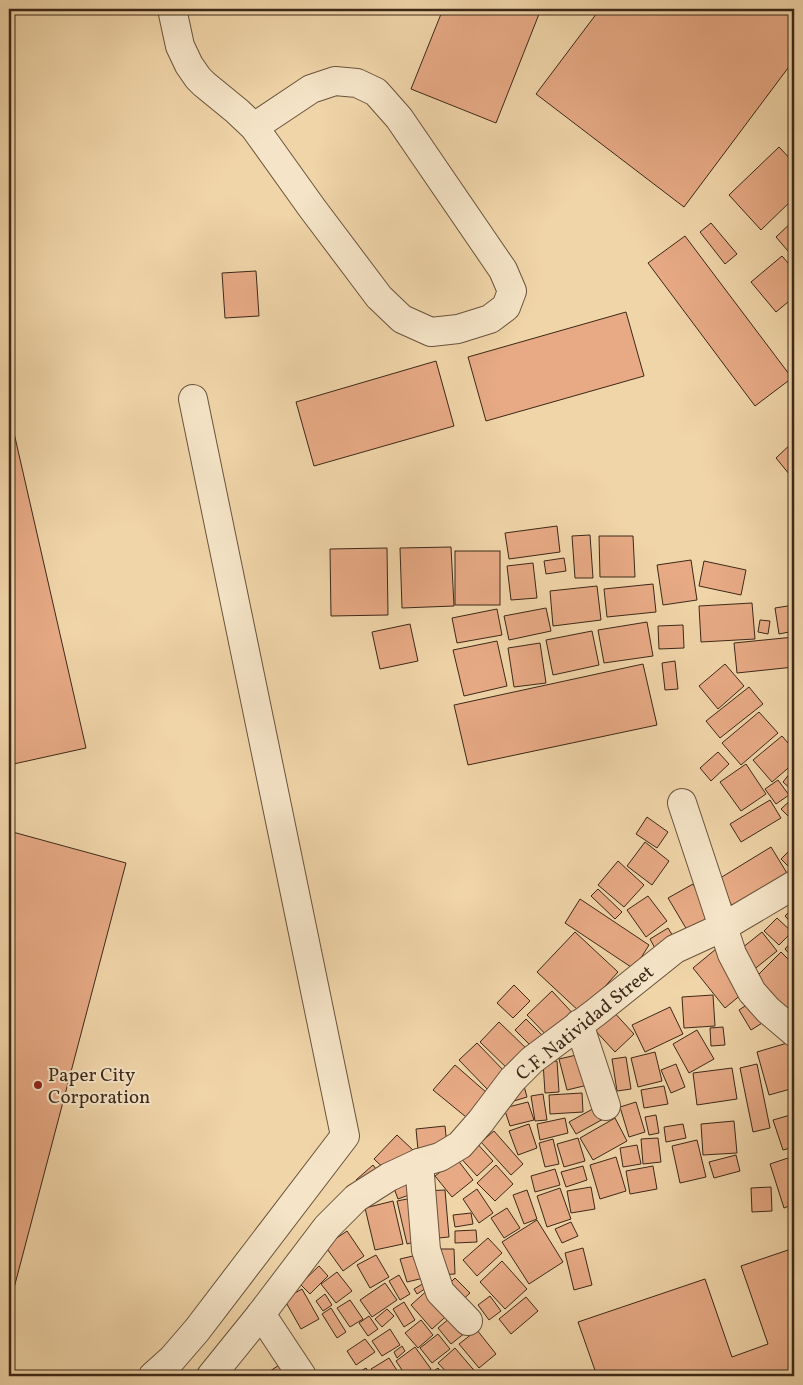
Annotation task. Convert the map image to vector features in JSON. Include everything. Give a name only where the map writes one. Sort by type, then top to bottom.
[{"type":"street","points":[[172,9],[180,46],[189,65],[204,84],[254,127],[379,297],[402,319],[431,332],[458,329],[490,319],[506,307],[512,291],[504,270],[399,118],[376,92],[357,83],[335,82],[311,89],[254,127]]},
{"type":"street","points":[[153,1376],[172,1359],[197,1330],[345,1136],[192,400]]},
{"type":"street","points":[[682,804],[732,954],[752,992],[768,1010],[794,1032]]},
{"type":"street","name":"C.F. Natividad Street","points":[[211,1376],[261,1314],[327,1226],[356,1198],[389,1177],[419,1163],[440,1157],[460,1145],[512,1080],[532,1060],[675,949],[723,927],[794,885]]},
{"type":"street","points":[[580,1024],[606,1106]]},
{"type":"street","points":[[419,1163],[426,1250],[440,1292],[468,1321]]},
{"type":"street","points":[[261,1314],[302,1376]]},
{"type":"building","points":[[443,9],[541,9],[496,123],[411,89]]},
{"type":"building","points":[[600,9],[794,9],[794,60],[684,207],[536,94]]},
{"type":"building","points":[[779,147],[794,163],[794,198],[761,230],[729,195]]},
{"type":"building","points":[[794,220],[794,258],[776,237]]},
{"type":"building","points":[[711,223],[737,254],[725,264],[700,232]]},
{"type":"building","points":[[685,236],[792,378],[755,406],[648,263]]},
{"type":"building","points":[[782,256],[794,270],[794,297],[776,312],[751,282]]},
{"type":"building","points":[[256,271],[259,316],[225,318],[222,273]]},
{"type":"building","points":[[626,312],[644,376],[486,421],[468,357]]},
{"type":"building","points":[[436,361],[454,426],[314,466],[296,402]]},
{"type":"building","points":[[9,411],[86,748],[9,765]]},
{"type":"building","points":[[794,441],[794,480],[776,458]]},
{"type":"building","points":[[557,526],[560,552],[509,559],[505,533]]},
{"type":"building","points":[[590,535],[593,578],[575,578],[572,536]]},
{"type":"building","points":[[599,536],[633,536],[635,577],[600,577]]},
{"type":"building","points":[[451,547],[454,606],[402,608],[400,548]]},
{"type":"building","points":[[387,548],[388,615],[331,616],[330,549]]},
{"type":"building","points":[[455,551],[500,551],[500,605],[455,605]]},
{"type":"building","points":[[564,558],[566,571],[546,574],[544,561]]},
{"type":"building","points":[[691,560],[697,600],[663,605],[657,565]]},
{"type":"building","points":[[704,561],[746,570],[741,595],[699,586]]},
{"type":"building","points":[[533,563],[537,598],[511,600],[507,566]]},
{"type":"building","points":[[653,584],[656,612],[607,617],[604,589]]},
{"type":"building","points":[[597,586],[601,620],[553,626],[550,591]]},
{"type":"building","points":[[752,603],[755,639],[701,642],[699,606]]},
{"type":"building","points":[[794,605],[794,631],[779,634],[775,608]]},
{"type":"building","points":[[546,608],[551,631],[509,640],[504,616]]},
{"type":"building","points":[[497,609],[502,635],[457,643],[452,618]]},
{"type":"building","points":[[760,620],[770,621],[768,634],[758,632]]},
{"type":"building","points":[[647,622],[653,656],[604,663],[598,630]]},
{"type":"building","points":[[410,624],[418,661],[380,669],[372,632]]},
{"type":"building","points":[[683,625],[684,648],[659,649],[658,626]]},
{"type":"building","points":[[592,631],[599,665],[553,675],[546,640]]},
{"type":"building","points":[[794,637],[794,667],[737,673],[734,643]]},
{"type":"building","points":[[497,641],[507,686],[464,696],[453,650]]},
{"type":"building","points":[[540,643],[546,683],[514,687],[508,648]]},
{"type":"building","points":[[675,661],[678,689],[665,690],[662,663]]},
{"type":"building","points":[[643,664],[657,725],[468,765],[454,705]]},
{"type":"building","points":[[725,664],[744,686],[718,709],[699,686]]},
{"type":"building","points":[[749,687],[763,704],[720,738],[706,721]]},
{"type":"building","points":[[759,712],[778,733],[741,765],[722,743]]},
{"type":"building","points":[[782,736],[794,750],[794,763],[772,782],[753,760]]},
{"type":"building","points":[[718,752],[729,764],[711,781],[700,768]]},
{"type":"building","points":[[746,764],[766,794],[741,811],[720,782]]},
{"type":"building","points":[[794,768],[794,792],[783,782]]},
{"type":"building","points":[[778,780],[789,795],[776,804],[765,789]]},
{"type":"building","points":[[794,797],[794,819],[792,820],[781,809]]},
{"type":"building","points":[[770,800],[781,818],[741,842],[730,824]]},
{"type":"building","points":[[647,817],[668,832],[657,848],[636,834]]},
{"type":"building","name":"Paper City Corporation","points":[[9,831],[126,863],[9,1307]]},
{"type":"building","points":[[645,842],[669,861],[652,885],[627,866]]},
{"type":"building","points":[[794,846],[794,872],[781,859]]},
{"type":"building","points":[[771,847],[790,878],[735,911],[717,880]]},
{"type":"building","points":[[618,861],[644,885],[624,907],[598,885]]},
{"type":"building","points":[[693,884],[714,921],[690,935],[668,898]]},
{"type":"building","points":[[598,889],[622,912],[615,919],[591,896]]},
{"type":"building","points":[[648,896],[667,921],[646,937],[627,910]]},
{"type":"building","points":[[580,899],[649,945],[634,969],[565,923]]},
{"type":"building","points":[[794,907],[794,926],[785,916]]},
{"type":"building","points":[[777,918],[792,932],[779,945],[764,931]]},
{"type":"building","points":[[668,928],[677,943],[658,954],[650,939]]},
{"type":"building","points":[[575,932],[618,972],[581,1013],[537,972]]},
{"type":"building","points":[[762,932],[777,951],[752,971],[737,952]]},
{"type":"building","points":[[794,939],[794,959],[785,949]]},
{"type":"building","points":[[716,949],[748,989],[725,1008],[693,968]]},
{"type":"building","points":[[781,952],[794,965],[794,1018],[755,978]]},
{"type":"building","points":[[514,985],[530,1001],[513,1018],[497,1003]]},
{"type":"building","points":[[552,991],[577,1018],[553,1042],[527,1015]]},
{"type":"building","points":[[713,995],[715,1026],[684,1028],[682,997]]},
{"type":"building","points":[[754,1000],[767,1020],[751,1030],[739,1010]]},
{"type":"building","points":[[670,1007],[683,1034],[645,1052],[632,1025]]},
{"type":"building","points":[[611,1009],[634,1034],[615,1052],[592,1027]]},
{"type":"building","points":[[526,1019],[546,1039],[535,1050],[515,1030]]},
{"type":"building","points":[[499,1022],[530,1052],[511,1072],[480,1042]]},
{"type":"building","points":[[723,1027],[725,1045],[711,1046],[710,1028]]},
{"type":"building","points":[[697,1030],[714,1059],[689,1073],[673,1044]]},
{"type":"building","points":[[794,1041],[794,1088],[769,1095],[757,1052]]},
{"type":"building","points":[[477,1043],[507,1074],[489,1091],[459,1060]]},
{"type":"building","points":[[655,1052],[662,1081],[638,1087],[631,1058]]},
{"type":"building","points":[[585,1053],[592,1084],[567,1090],[559,1059]]},
{"type":"building","points":[[626,1057],[631,1089],[617,1091],[612,1059]]},
{"type":"building","points":[[557,1061],[559,1092],[545,1093],[543,1062]]},
{"type":"building","points":[[676,1064],[685,1087],[671,1093],[661,1070]]},
{"type":"building","points":[[757,1064],[770,1128],[753,1132],[740,1068]]},
{"type":"building","points":[[455,1065],[487,1093],[466,1117],[433,1090]]},
{"type":"building","points":[[732,1068],[737,1099],[697,1105],[693,1073]]},
{"type":"building","points":[[524,1086],[527,1097],[514,1101],[510,1090]]},
{"type":"building","points":[[664,1086],[668,1104],[644,1108],[641,1090]]},
{"type":"building","points":[[582,1093],[583,1112],[550,1114],[549,1095]]},
{"type":"building","points":[[543,1094],[547,1120],[535,1121],[531,1096]]},
{"type":"building","points":[[528,1102],[534,1120],[510,1126],[504,1108]]},
{"type":"building","points":[[636,1102],[645,1132],[629,1137],[620,1107]]},
{"type":"building","points":[[598,1106],[605,1118],[576,1134],[569,1122]]},
{"type":"building","points":[[794,1114],[794,1147],[783,1150],[773,1120]]},
{"type":"building","points":[[656,1115],[659,1133],[649,1135],[645,1117]]},
{"type":"building","points":[[565,1118],[568,1133],[540,1140],[537,1124]]},
{"type":"building","points":[[615,1118],[627,1141],[593,1160],[580,1138]]},
{"type":"building","points":[[734,1121],[737,1153],[703,1155],[701,1124]]},
{"type":"building","points":[[529,1124],[537,1148],[518,1155],[509,1131]]},
{"type":"building","points":[[683,1124],[686,1138],[666,1142],[664,1127]]},
{"type":"building","points":[[445,1126],[447,1146],[418,1150],[416,1129]]},
{"type":"building","points":[[494,1131],[523,1164],[511,1175],[481,1142]]},
{"type":"building","points":[[397,1135],[414,1151],[391,1175],[374,1159]]},
{"type":"building","points":[[578,1138],[585,1161],[564,1167],[557,1144]]},
{"type":"building","points":[[658,1138],[661,1162],[643,1164],[641,1139]]},
{"type":"building","points":[[473,1139],[493,1161],[477,1176],[457,1154]]},
{"type":"building","points":[[553,1139],[559,1164],[545,1167],[539,1143]]},
{"type":"building","points":[[697,1140],[706,1177],[680,1183],[672,1146]]},
{"type":"building","points":[[637,1145],[641,1164],[623,1167],[620,1148]]},
{"type":"building","points":[[736,1155],[740,1171],[714,1178],[709,1162]]},
{"type":"building","points":[[794,1156],[794,1204],[784,1208],[770,1164]]},
{"type":"building","points":[[616,1157],[626,1191],[600,1199],[590,1165]]},
{"type":"building","points":[[457,1159],[473,1180],[452,1197],[435,1176]]},
{"type":"building","points":[[373,1165],[380,1174],[363,1189],[356,1180]]},
{"type":"building","points":[[496,1165],[513,1184],[495,1201],[477,1183]]},
{"type":"building","points":[[583,1166],[587,1180],[566,1187],[561,1172]]},
{"type":"building","points":[[653,1166],[657,1189],[630,1194],[626,1171]]},
{"type":"building","points":[[555,1169],[560,1185],[535,1192],[531,1176]]},
{"type":"building","points":[[413,1175],[420,1191],[398,1199],[392,1183]]},
{"type":"building","points":[[591,1187],[595,1209],[571,1213],[567,1191]]},
{"type":"building","points":[[771,1187],[772,1211],[752,1212],[751,1188]]},
{"type":"building","points":[[560,1188],[571,1219],[547,1227],[537,1196]]},
{"type":"building","points":[[477,1189],[493,1213],[479,1223],[463,1199]]},
{"type":"building","points":[[445,1190],[449,1237],[428,1239],[424,1191]]},
{"type":"building","points":[[527,1190],[537,1219],[524,1224],[513,1195]]},
{"type":"building","points":[[412,1198],[422,1240],[407,1244],[397,1201]]},
{"type":"building","points":[[393,1201],[403,1244],[375,1250],[365,1208]]},
{"type":"building","points":[[507,1208],[520,1228],[504,1238],[491,1218]]},
{"type":"building","points":[[471,1213],[473,1224],[455,1227],[453,1215]]},
{"type":"building","points":[[537,1220],[563,1262],[529,1284],[502,1242]]},
{"type":"building","points":[[571,1222],[578,1236],[562,1243],[555,1229]]},
{"type":"building","points":[[476,1230],[477,1242],[455,1243],[455,1231]]},
{"type":"building","points":[[347,1231],[364,1256],[343,1271],[325,1246]]},
{"type":"building","points":[[488,1238],[502,1253],[477,1276],[463,1260]]},
{"type":"building","points":[[583,1248],[592,1285],[574,1290],[565,1253]]},
{"type":"building","points":[[794,1248],[794,1376],[597,1376],[578,1322],[705,1279],[732,1357],[768,1344],[741,1266]]},
{"type":"building","points":[[435,1249],[454,1249],[455,1274],[436,1275]]},
{"type":"building","points":[[426,1253],[432,1276],[407,1282],[400,1259]]},
{"type":"building","points":[[376,1255],[389,1277],[370,1288],[357,1265]]},
{"type":"building","points":[[502,1261],[527,1289],[505,1309],[480,1282]]},
{"type":"building","points":[[319,1266],[328,1276],[310,1294],[300,1284]]},
{"type":"building","points":[[337,1272],[352,1291],[336,1303],[321,1284]]},
{"type":"building","points":[[399,1275],[410,1294],[400,1300],[389,1281]]},
{"type":"building","points":[[455,1278],[470,1293],[456,1306],[442,1291]]},
{"type":"building","points":[[431,1279],[434,1283],[417,1294],[414,1289]]},
{"type":"building","points":[[385,1283],[397,1300],[372,1317],[360,1300]]},
{"type":"building","points":[[431,1287],[452,1311],[432,1329],[411,1305]]},
{"type":"building","points":[[302,1289],[319,1319],[301,1329],[284,1299]]},
{"type":"building","points":[[325,1294],[332,1305],[323,1311],[316,1301]]},
{"type":"building","points":[[490,1296],[501,1311],[489,1320],[478,1305]]},
{"type":"building","points":[[526,1297],[538,1311],[511,1334],[499,1319]]},
{"type":"building","points":[[350,1300],[363,1319],[350,1327],[337,1308]]},
{"type":"building","points":[[404,1302],[415,1320],[404,1327],[393,1309]]},
{"type":"building","points":[[331,1308],[346,1332],[337,1338],[322,1314]]},
{"type":"building","points":[[387,1309],[394,1316],[382,1327],[375,1319]]},
{"type":"building","points":[[457,1312],[470,1329],[451,1344],[438,1328]]},
{"type":"building","points":[[369,1316],[378,1329],[368,1336],[359,1323]]},
{"type":"building","points":[[421,1320],[433,1335],[418,1348],[405,1333]]},
{"type":"building","points":[[390,1329],[400,1345],[382,1356],[372,1341]]},
{"type":"building","points":[[477,1330],[496,1354],[479,1368],[459,1344]]},
{"type":"building","points":[[438,1334],[450,1349],[432,1363],[420,1348]]},
{"type":"building","points":[[365,1339],[375,1352],[356,1365],[347,1351]]},
{"type":"building","points":[[402,1346],[405,1351],[397,1358],[394,1352]]},
{"type":"building","points":[[415,1347],[431,1369],[421,1376],[406,1376],[396,1361]]},
{"type":"building","points":[[455,1348],[477,1376],[450,1376],[438,1363]]},
{"type":"building","points":[[389,1358],[398,1372],[391,1376],[375,1376],[371,1369]]},
{"type":"building","points":[[282,1363],[292,1376],[263,1376]]},
{"type":"building","points":[[366,1368],[371,1376],[352,1376]]},
{"type":"building","points":[[438,1368],[444,1376],[427,1376]]},
{"type":"place","name":"Paper City Corporation","points":[[38,1085]]}]
